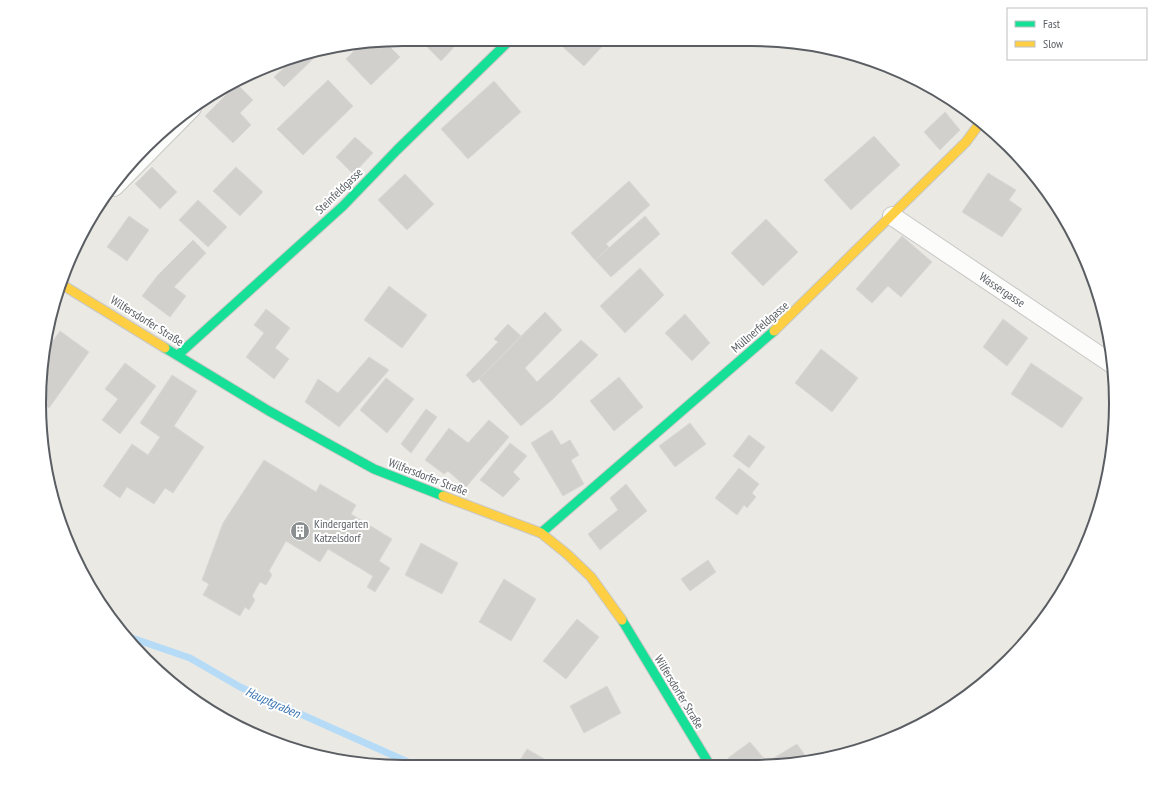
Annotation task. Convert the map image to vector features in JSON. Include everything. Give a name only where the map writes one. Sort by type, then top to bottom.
[{"type":"street","name":"Steinfeldgasse","points":[[178,355],[343,206],[397,150],[504,46]]},
{"type":"street","name":"Müllnerfeldgasse","points":[[541,532],[789,318],[966,142],[977,127]]},
{"type":"street","name":"Wassergasse","points":[[892,216],[1106,360]]},
{"type":"street","name":"Wilfersdorfer Straße","points":[[65,287],[269,411],[374,469],[541,532],[591,577],[613,605],[706,760]]},
{"type":"building","points":[[426,46],[455,46],[441,61]]},
{"type":"building","points":[[564,46],[603,46],[584,66],[563,47]]},
{"type":"building","points":[[390,47],[400,57],[371,85],[346,59],[356,49]]},
{"type":"building","points":[[315,57],[284,87],[274,77],[284,68],[283,67]]},
{"type":"building","points":[[328,80],[353,106],[303,155],[277,129]]},
{"type":"building","points":[[494,81],[521,112],[468,159],[441,129]]},
{"type":"building","points":[[239,86],[253,100],[240,113],[251,125],[233,143],[205,116],[230,91]]},
{"type":"building","points":[[945,112],[960,130],[940,150],[924,132]]},
{"type":"building","points":[[874,136],[900,165],[851,210],[824,180]]},
{"type":"building","points":[[355,137],[373,153],[353,174],[336,157]]},
{"type":"building","points":[[152,167],[177,192],[160,209],[135,184]]},
{"type":"building","points":[[236,167],[263,192],[240,216],[213,191]]},
{"type":"building","points":[[988,173],[1016,190],[1009,200],[1022,209],[1002,237],[962,212]]},
{"type":"building","points":[[405,174],[434,204],[407,230],[378,200]]},
{"type":"building","points":[[629,181],[650,205],[606,244],[609,247],[595,260],[571,233]]},
{"type":"building","points":[[198,200],[227,227],[208,247],[179,220]]},
{"type":"building","points":[[129,216],[149,230],[127,261],[107,247]]},
{"type":"building","points":[[645,216],[660,234],[611,277],[595,260]]},
{"type":"building","points":[[766,219],[798,252],[763,286],[731,253]]},
{"type":"building","points":[[902,236],[932,262],[901,297],[888,286],[872,303],[856,289]]},
{"type":"building","points":[[193,240],[206,253],[174,287],[186,296],[170,317],[142,296],[158,275]]},
{"type":"building","points":[[640,268],[664,295],[625,333],[600,306]]},
{"type":"building","points":[[389,286],[427,315],[402,348],[364,320]]},
{"type":"building","points":[[266,309],[290,328],[275,348],[289,359],[274,379],[246,357],[264,333],[254,325]]},
{"type":"building","points":[[545,312],[562,330],[525,368],[537,382],[581,340],[598,355],[553,399],[521,426],[479,379]]},
{"type":"building","points":[[685,314],[710,343],[692,361],[665,333]]},
{"type":"building","points":[[1003,319],[1028,338],[1007,366],[983,347]]},
{"type":"building","points":[[508,324],[521,336],[479,379],[473,383],[466,375],[498,342],[494,339]]},
{"type":"building","points":[[60,331],[89,352],[49,408],[46,406],[46,403],[51,343]]},
{"type":"building","points":[[821,349],[858,378],[832,412],[795,383]]},
{"type":"building","points":[[369,357],[389,370],[339,427],[305,402],[318,379],[338,393]]},
{"type":"building","points":[[125,363],[156,386],[120,434],[102,420],[118,399],[105,389]]},
{"type":"building","points":[[1031,363],[1083,398],[1062,428],[1011,394]]},
{"type":"building","points":[[172,375],[197,391],[174,426],[204,447],[173,493],[165,488],[154,504],[127,487],[120,498],[103,486],[132,444],[148,455],[160,437],[140,423]]},
{"type":"building","points":[[619,377],[643,407],[614,431],[590,401]]},
{"type":"building","points":[[386,378],[414,399],[387,433],[360,410]]},
{"type":"building","points":[[426,409],[437,417],[411,453],[401,444]]},
{"type":"building","points":[[489,420],[509,437],[466,487],[448,471],[444,474],[425,460],[449,428],[468,443]]},
{"type":"building","points":[[690,423],[706,444],[675,467],[659,446]]},
{"type":"building","points":[[552,430],[561,445],[570,440],[579,455],[571,460],[584,484],[563,496],[531,443]]},
{"type":"building","points":[[749,435],[765,447],[749,468],[733,456]]},
{"type":"building","points":[[510,443],[527,456],[513,472],[520,479],[503,497],[480,480]]},
{"type":"building","name":"Kindergarten Katzelsdorf","points":[[264,460],[316,492],[320,484],[356,505],[351,514],[392,539],[379,561],[390,568],[375,592],[367,587],[373,576],[328,549],[320,562],[286,541],[269,571],[272,575],[266,585],[260,582],[252,596],[255,600],[249,610],[245,607],[240,616],[203,595],[209,584],[202,580],[223,523]]},
{"type":"building","points":[[739,468],[759,484],[752,493],[756,497],[747,508],[744,505],[737,515],[715,498]]},
{"type":"building","points":[[626,484],[647,511],[600,550],[588,534],[618,510],[610,498]]},
{"type":"building","points":[[421,543],[458,563],[442,594],[405,575]]},
{"type":"building","points":[[708,560],[716,572],[690,591],[681,579]]},
{"type":"building","points":[[504,579],[536,599],[511,641],[479,622]]},
{"type":"building","points":[[577,619],[599,637],[566,679],[543,661]]},
{"type":"building","points":[[607,686],[621,713],[584,733],[570,706]]},
{"type":"building","points":[[750,742],[765,759],[729,760],[728,758]]},
{"type":"building","points":[[797,744],[805,756],[772,759]]},
{"type":"building","points":[[527,749],[546,760],[520,760]]},
{"type":"waterway","name":"Hauptgraben","points":[[136,640],[190,658],[240,687],[403,760]]},
{"type":"traffic: fast","points":[[178,355],[343,206],[397,150],[504,46]]},
{"type":"traffic: fast","points":[[541,533],[774,331]]},
{"type":"traffic: fast","points":[[165,348],[269,411],[374,469],[443,496]]},
{"type":"traffic: fast","points":[[622,620],[707,760]]},
{"type":"traffic: slow","points":[[774,331],[966,142],[977,127]]},
{"type":"traffic: slow","points":[[65,287],[165,348]]},
{"type":"traffic: slow","points":[[443,496],[541,533],[567,554],[591,577],[622,620]]},
{"type":"place","name":"Kindergarten Katzelsdorf","points":[[300,531]]}]
